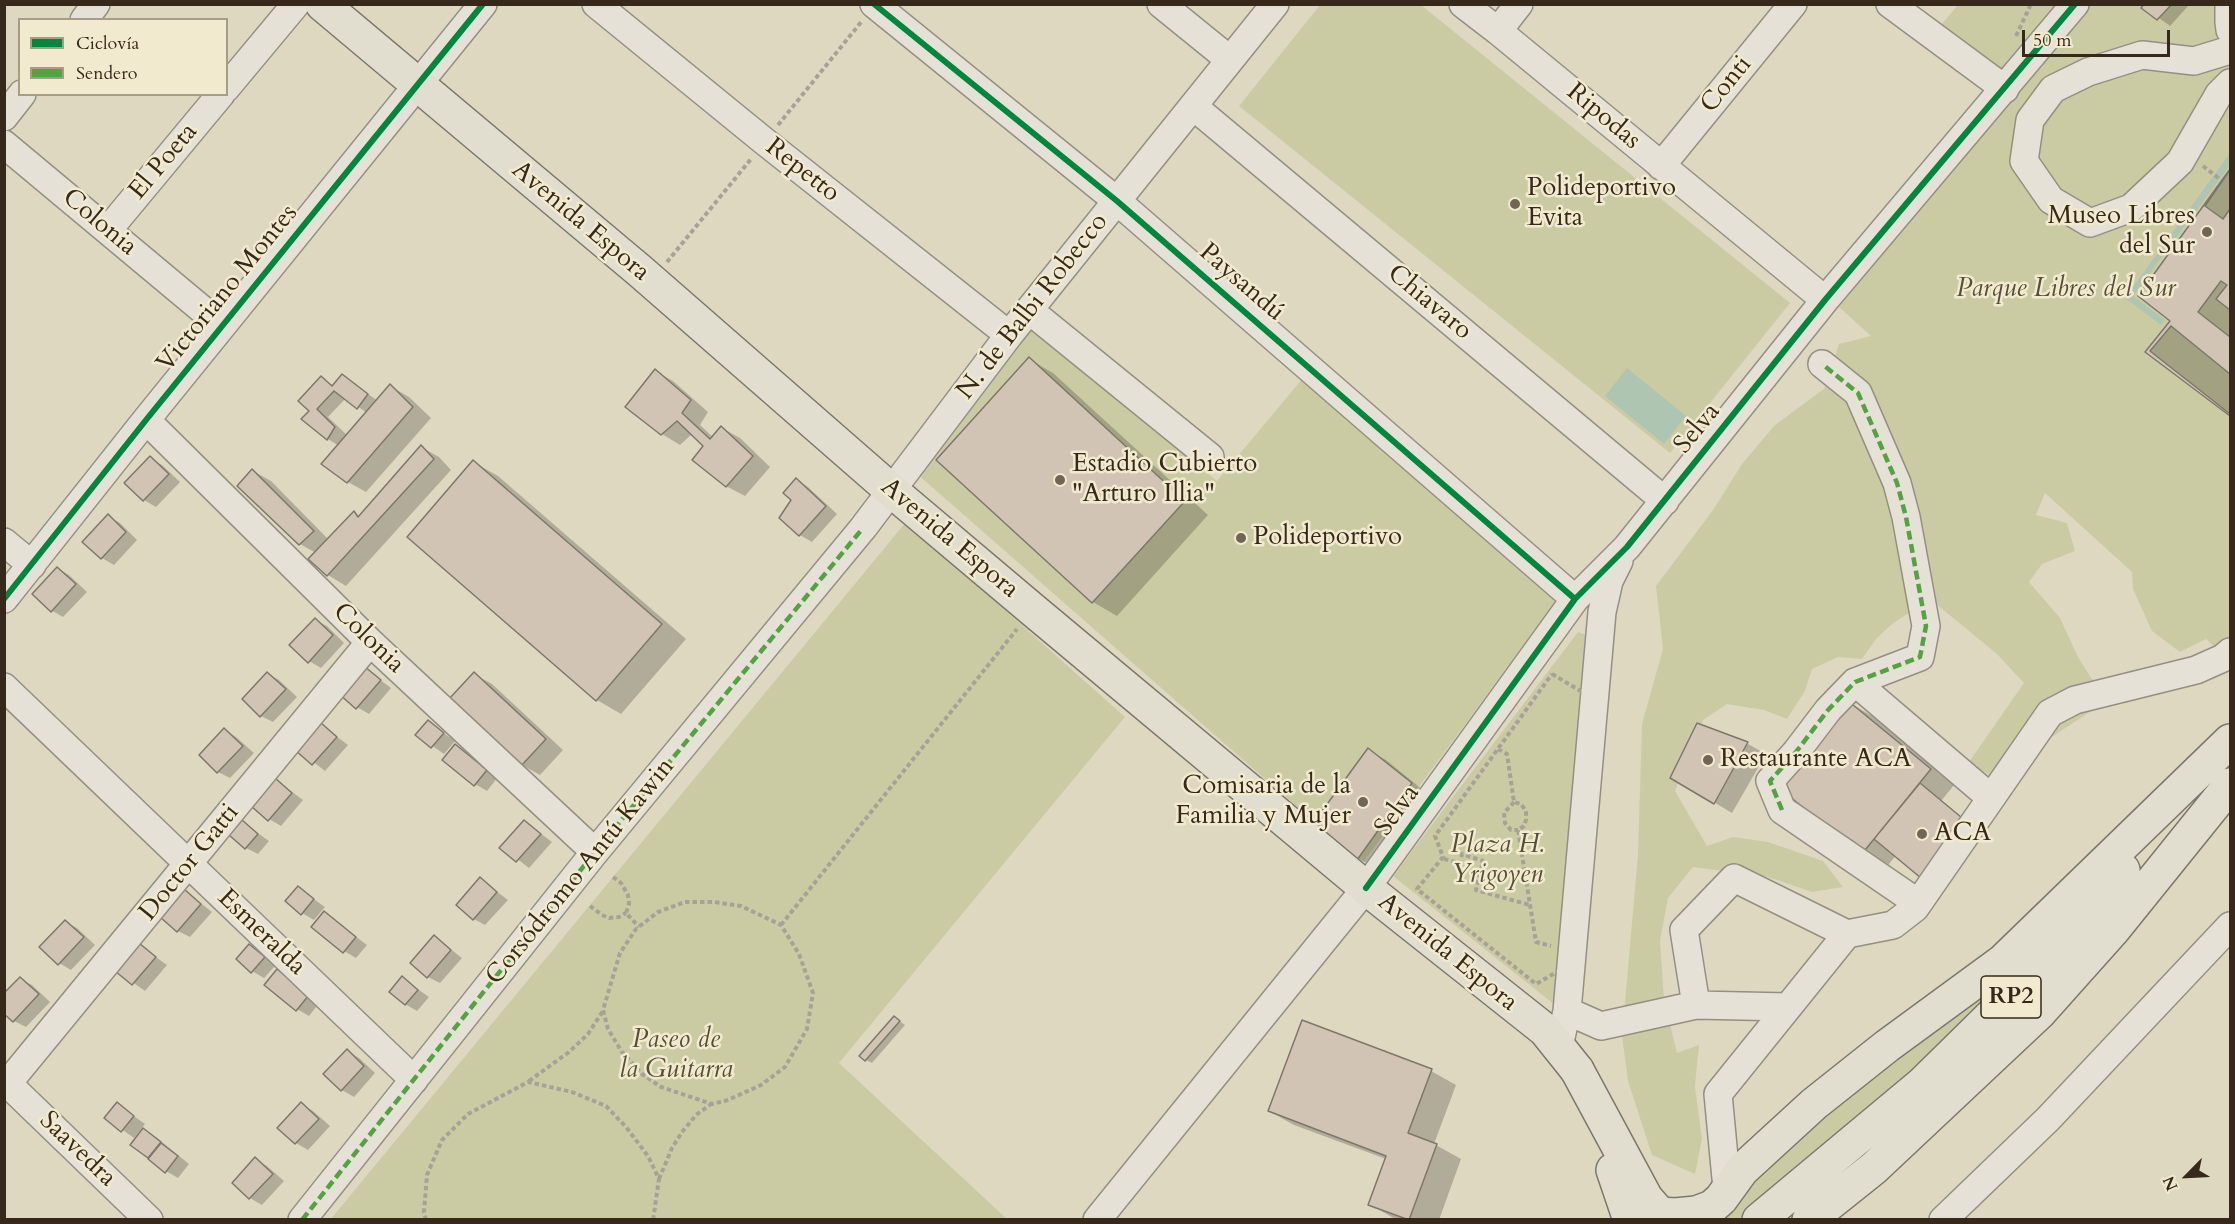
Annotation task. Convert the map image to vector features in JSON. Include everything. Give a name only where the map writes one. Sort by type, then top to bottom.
[{"type":"main road","name":"Avenida Espora","points":[[322,4],[640,271],[892,491],[1033,610],[1366,888],[1545,1030],[1568,1058]]},
{"type":"main road","points":[[1568,1058],[1647,1198],[1660,1214],[1696,1213],[1712,1207],[1721,1199],[1742,1170],[1814,1104],[1887,1046],[2003,961],[2230,742]]},
{"type":"main road","name":"RP2","points":[[1759,1220],[1922,1084],[2046,962],[2230,742]]},
{"type":"main road","name":"RP2","points":[[1809,1220],[1874,1168],[2039,1013],[2114,928],[2230,785]]},
{"type":"main road","points":[[2114,928],[2230,818]]},
{"type":"main road","points":[[1568,1058],[1630,1220]]},
{"type":"street","points":[[86,18],[96,4]]},
{"type":"street","points":[[228,86],[296,4]]},
{"type":"street","name":"Victoriano Montes","points":[[4,599],[483,4]]},
{"type":"street","name":"Repetto","points":[[596,4],[1009,335]]},
{"type":"street","name":"Paysandú","points":[[874,4],[1117,201],[1575,599]]},
{"type":"street","points":[[1161,4],[1230,60]]},
{"type":"street","name":"N. de Balbi Robecco","points":[[863,528],[1009,335],[1275,4]]},
{"type":"street","name":"Ripodas","points":[[1463,4],[1825,300]]},
{"type":"street","points":[[1498,31],[1520,4]]},
{"type":"street","name":"Conti","points":[[1661,166],[1793,4]]},
{"type":"street","points":[[1890,4],[2005,89]]},
{"type":"street","name":"Selva","points":[[1097,1220],[1366,888],[1575,599],[1627,547],[1825,300],[2005,89],[2074,4]]},
{"type":"street","points":[[2229,4],[2230,30]]},
{"type":"street","points":[[2230,50],[2194,61],[2142,55],[2088,72],[2053,89],[2030,120],[2024,161],[2051,200],[2090,223],[2131,208],[2180,162],[2219,94],[2230,83]]},
{"type":"street","points":[[4,117],[20,96]]},
{"type":"street","name":"El Poeta","points":[[108,230],[219,96]]},
{"type":"street","name":"Chiavaro","points":[[1193,106],[1665,501]]},
{"type":"street","name":"Colonia","points":[[4,144],[222,326]]},
{"type":"street","points":[[1029,310],[1210,457]]},
{"type":"street","points":[[1822,364],[1858,393],[1897,483],[1906,517],[1926,626],[1920,657],[1855,682],[1828,710],[1770,781],[1782,810],[1918,903]]},
{"type":"street","name":"Colonia","points":[[146,420],[370,642],[595,852]]},
{"type":"street","name":"Corsódromo Antú Kawin","points":[[302,1220],[595,852],[863,528]]},
{"type":"street","points":[[4,542],[32,565]]},
{"type":"street","points":[[1568,1058],[1567,1011],[1602,612],[1608,581],[1627,547]]},
{"type":"street","name":"Doctor Gatti","points":[[6,1082],[189,864],[370,642]]},
{"type":"street","points":[[1696,1005],[1684,930],[1734,878],[1847,934],[1893,925],[1918,903],[2050,713],[2074,700],[2196,670],[2223,658],[2230,652]]},
{"type":"street","points":[[1855,682],[1991,798]]},
{"type":"street","name":"Esmeralda","points":[[4,687],[414,1080]]},
{"type":"street","points":[[1943,1220],[2048,1119],[2230,926]]},
{"type":"street","points":[[1727,1189],[1718,1094],[1847,934]]},
{"type":"street","points":[[1567,1011],[1601,1026],[1696,1005],[1788,1007]]},
{"type":"street","name":"Saavedra","points":[[6,1082],[148,1220]]},
{"type":"path","points":[[2014,40],[2031,4]]},
{"type":"path","points":[[2212,172],[2222,180]]},
{"type":"path","points":[[782,925],[1033,610]]},
{"type":"path","points":[[1552,674],[1584,693],[1560,970],[1536,984],[1417,889],[1443,857],[1436,836],[1498,749],[1552,674]]},
{"type":"path","points":[[1498,749],[1507,754],[1514,802]]},
{"type":"path","points":[[1514,802],[1521,804],[1526,811],[1524,826],[1518,830],[1511,830],[1505,823],[1504,813],[1514,802]]},
{"type":"path","points":[[1518,830],[1536,942],[1562,948]]},
{"type":"path","points":[[1444,859],[1460,863],[1462,854],[1483,861],[1476,890],[1530,905]]},
{"type":"path","points":[[590,906],[609,918],[619,917],[626,913],[629,904],[628,895],[613,877]]},
{"type":"path","points":[[426,1220],[424,1212],[427,1174],[442,1140],[468,1114],[528,1082],[569,1052],[588,1034],[603,1010],[620,953],[639,927],[658,912],[685,902],[714,902],[741,906],[782,925],[799,954],[813,993],[807,1029],[784,1067],[761,1084],[728,1100],[712,1104],[696,1115],[682,1132],[672,1148],[659,1179],[653,1220]]},
{"type":"path","points":[[626,913],[639,927]]},
{"type":"path","points":[[603,1010],[608,1029],[642,1074],[661,1087],[712,1104]]},
{"type":"path","points":[[528,1082],[572,1092],[606,1106],[641,1146],[659,1179]]},
{"type":"green space","name":"Polideportivo Evita","points":[[1320,5],[1421,5],[1790,303],[1670,453],[1239,106]]},
{"type":"green space","points":[[1958,5],[2062,5],[2005,74],[1940,26]]},
{"type":"green space","name":"Parque Libres del Sur","points":[[2088,5],[2230,5],[2230,661],[2206,639],[2180,652],[2152,631],[2133,589],[2132,572],[2045,493],[2036,515],[2067,523],[2075,551],[2042,564],[2029,582],[2060,618],[2078,657],[2106,701],[1992,777],[1969,762],[2024,683],[1997,654],[1930,599],[1892,624],[1876,639],[1862,659],[1838,657],[1812,669],[1805,691],[1787,719],[1764,710],[1727,704],[1703,720],[1675,791],[1707,846],[1733,837],[1768,842],[1823,861],[1843,887],[1812,892],[1768,877],[1693,867],[1668,898],[1660,941],[1664,999],[1677,1053],[1699,1045],[1695,1086],[1702,1139],[1695,1174],[1652,1155],[1628,1081],[1622,1036],[1638,855],[1642,724],[1663,649],[1656,586],[1713,510],[1742,464],[1775,425],[1824,389],[1839,344],[1871,336],[1839,307]]},
{"type":"green space","name":"Polideportivo","points":[[1028,322],[1217,481],[1303,378],[1561,594],[1362,864],[908,466]]},
{"type":"green space","name":"Paseo de la Guitarra","points":[[906,522],[1125,717],[839,1063],[1007,1219],[330,1220]]},
{"type":"green space","name":"Plaza H. Yrigoyen","points":[[1578,632],[1590,636],[1560,1009],[1393,876]]},
{"type":"green space","points":[[2117,863],[1967,1028],[1769,1197],[1739,1219],[1704,1220]]},
{"type":"shaded area","points":[[2230,153],[2230,165],[2133,296],[2165,320],[2161,325],[2125,298]]},
{"type":"shaded area","points":[[1627,368],[1686,416],[1664,444],[1605,396]]},
{"type":"building","points":[[2144,4],[2172,4],[2157,20],[2141,8]]},
{"type":"building","name":"Museo Libres del Sur","points":[[2230,169],[2230,416],[2145,352],[2170,321],[2138,296]]},
{"type":"building","points":[[2230,170],[2230,209],[2223,219],[2205,206]]},
{"type":"building","points":[[2221,281],[2227,285],[2216,299],[2230,310],[2230,337],[2198,312]]},
{"type":"building","points":[[2171,326],[2230,374],[2230,414],[2150,351]]},
{"type":"building","name":"Estadio Cubierto \"Arturo Illia\"","points":[[1029,357],[1185,501],[1092,603],[936,460]]},
{"type":"building","points":[[655,369],[691,400],[682,413],[710,439],[721,426],[753,456],[726,487],[692,460],[703,446],[677,421],[661,435],[625,407]]},
{"type":"building","points":[[342,374],[368,394],[357,409],[334,391],[317,409],[335,427],[327,440],[301,419],[309,411],[298,401],[321,376],[332,386]]},
{"type":"building","points":[[390,384],[413,407],[347,483],[321,464]]},
{"type":"building","points":[[421,445],[434,459],[327,576],[308,559],[354,511],[358,517]]},
{"type":"building","points":[[150,456],[169,474],[143,501],[124,483]]},
{"type":"building","points":[[473,460],[662,624],[596,701],[407,537]]},
{"type":"building","points":[[252,469],[314,531],[299,545],[237,486]]},
{"type":"building","points":[[796,478],[826,506],[799,536],[779,518],[791,500],[783,493]]},
{"type":"building","points":[[108,514],[126,532],[101,559],[82,542]]},
{"type":"building","points":[[57,567],[76,584],[51,612],[32,594]]},
{"type":"building","points":[[315,618],[333,635],[308,663],[289,645]]},
{"type":"building","points":[[364,666],[381,680],[356,709],[339,694]]},
{"type":"building","points":[[267,672],[286,689],[260,717],[242,699]]},
{"type":"building","points":[[474,672],[546,739],[521,766],[449,699]]},
{"type":"building","points":[[1847,700],[1931,769],[1861,855],[1777,786]]},
{"type":"building","points":[[428,720],[444,733],[431,748],[415,735]]},
{"type":"building","points":[[320,722],[337,737],[312,765],[295,750]]},
{"type":"building","name":"Restaurante ACA","points":[[1697,723],[1748,742],[1714,804],[1670,778]]},
{"type":"building","points":[[224,728],[243,746],[217,773],[199,755]]},
{"type":"building","points":[[455,744],[487,770],[474,786],[442,760]]},
{"type":"building","name":"Comisaria de la Familia y Mujer","points":[[1368,748],[1412,783],[1357,860],[1314,822]]},
{"type":"building","points":[[275,778],[292,793],[268,821],[251,806]]},
{"type":"building","points":[[1920,783],[1979,832],[1933,888],[1874,839]]},
{"type":"building","points":[[242,820],[258,834],[245,849],[229,835]]},
{"type":"building","points":[[524,820],[541,834],[516,862],[499,848]]},
{"type":"building","points":[[480,877],[497,892],[473,920],[456,905]]},
{"type":"building","points":[[298,886],[314,899],[301,915],[285,901]]},
{"type":"building","points":[[184,889],[201,904],[177,932],[160,917]]},
{"type":"building","points":[[324,911],[356,937],[343,953],[311,927]]},
{"type":"building","points":[[65,920],[84,937],[58,965],[39,947]]},
{"type":"building","points":[[434,935],[451,950],[427,978],[410,963]]},
{"type":"building","points":[[139,943],[156,957],[132,985],[115,971]]},
{"type":"building","points":[[249,944],[265,957],[251,973],[236,959]]},
{"type":"building","points":[[277,969],[309,995],[296,1011],[264,985]]},
{"type":"building","points":[[402,976],[418,990],[405,1005],[389,992]]},
{"type":"building","points":[[20,977],[39,994],[13,1022],[4,1014],[4,993]]},
{"type":"building","points":[[894,1016],[900,1021],[865,1061],[859,1056]]},
{"type":"building","points":[[1302,1020],[1432,1069],[1408,1133],[1437,1144],[1409,1220],[1368,1205],[1386,1156],[1268,1111]]},
{"type":"building","points":[[347,1049],[364,1066],[341,1091],[323,1074]]},
{"type":"building","points":[[117,1102],[134,1116],[121,1132],[104,1118]]},
{"type":"building","points":[[301,1102],[319,1119],[295,1144],[277,1128]]},
{"type":"building","points":[[143,1128],[161,1142],[148,1158],[130,1145]]},
{"type":"building","points":[[161,1143],[178,1156],[165,1173],[148,1159]]},
{"type":"building","points":[[255,1157],[273,1174],[249,1199],[232,1183]]},
{"type":"marked path","points":[[1782,810],[1770,781],[1828,710],[1855,682],[1920,657],[1926,626],[1906,517],[1897,483],[1858,393],[1822,364]]},
{"type":"marked path","points":[[302,1220],[595,852],[863,528]]},
{"type":"cycle path","points":[[4,599],[483,4]]},
{"type":"cycle path","points":[[874,4],[1117,201],[1575,599]]},
{"type":"cycle path","points":[[1366,888],[1575,599],[1627,547],[1825,300],[2075,4]]},
{"type":"place","name":"Polideportivo Evita","points":[[1515,204]]},
{"type":"place","name":"Museo Libres del Sur","points":[[2207,232]]},
{"type":"place","name":"Estadio Cubierto \"Arturo Illia\"","points":[[1060,480]]},
{"type":"place","name":"Polideportivo","points":[[1241,538]]},
{"type":"place","name":"Restaurante ACA","points":[[1708,760]]},
{"type":"place","name":"Comisaria de la Familia y Mujer","points":[[1363,802]]},
{"type":"place","name":"ACA","points":[[1922,834]]}]
